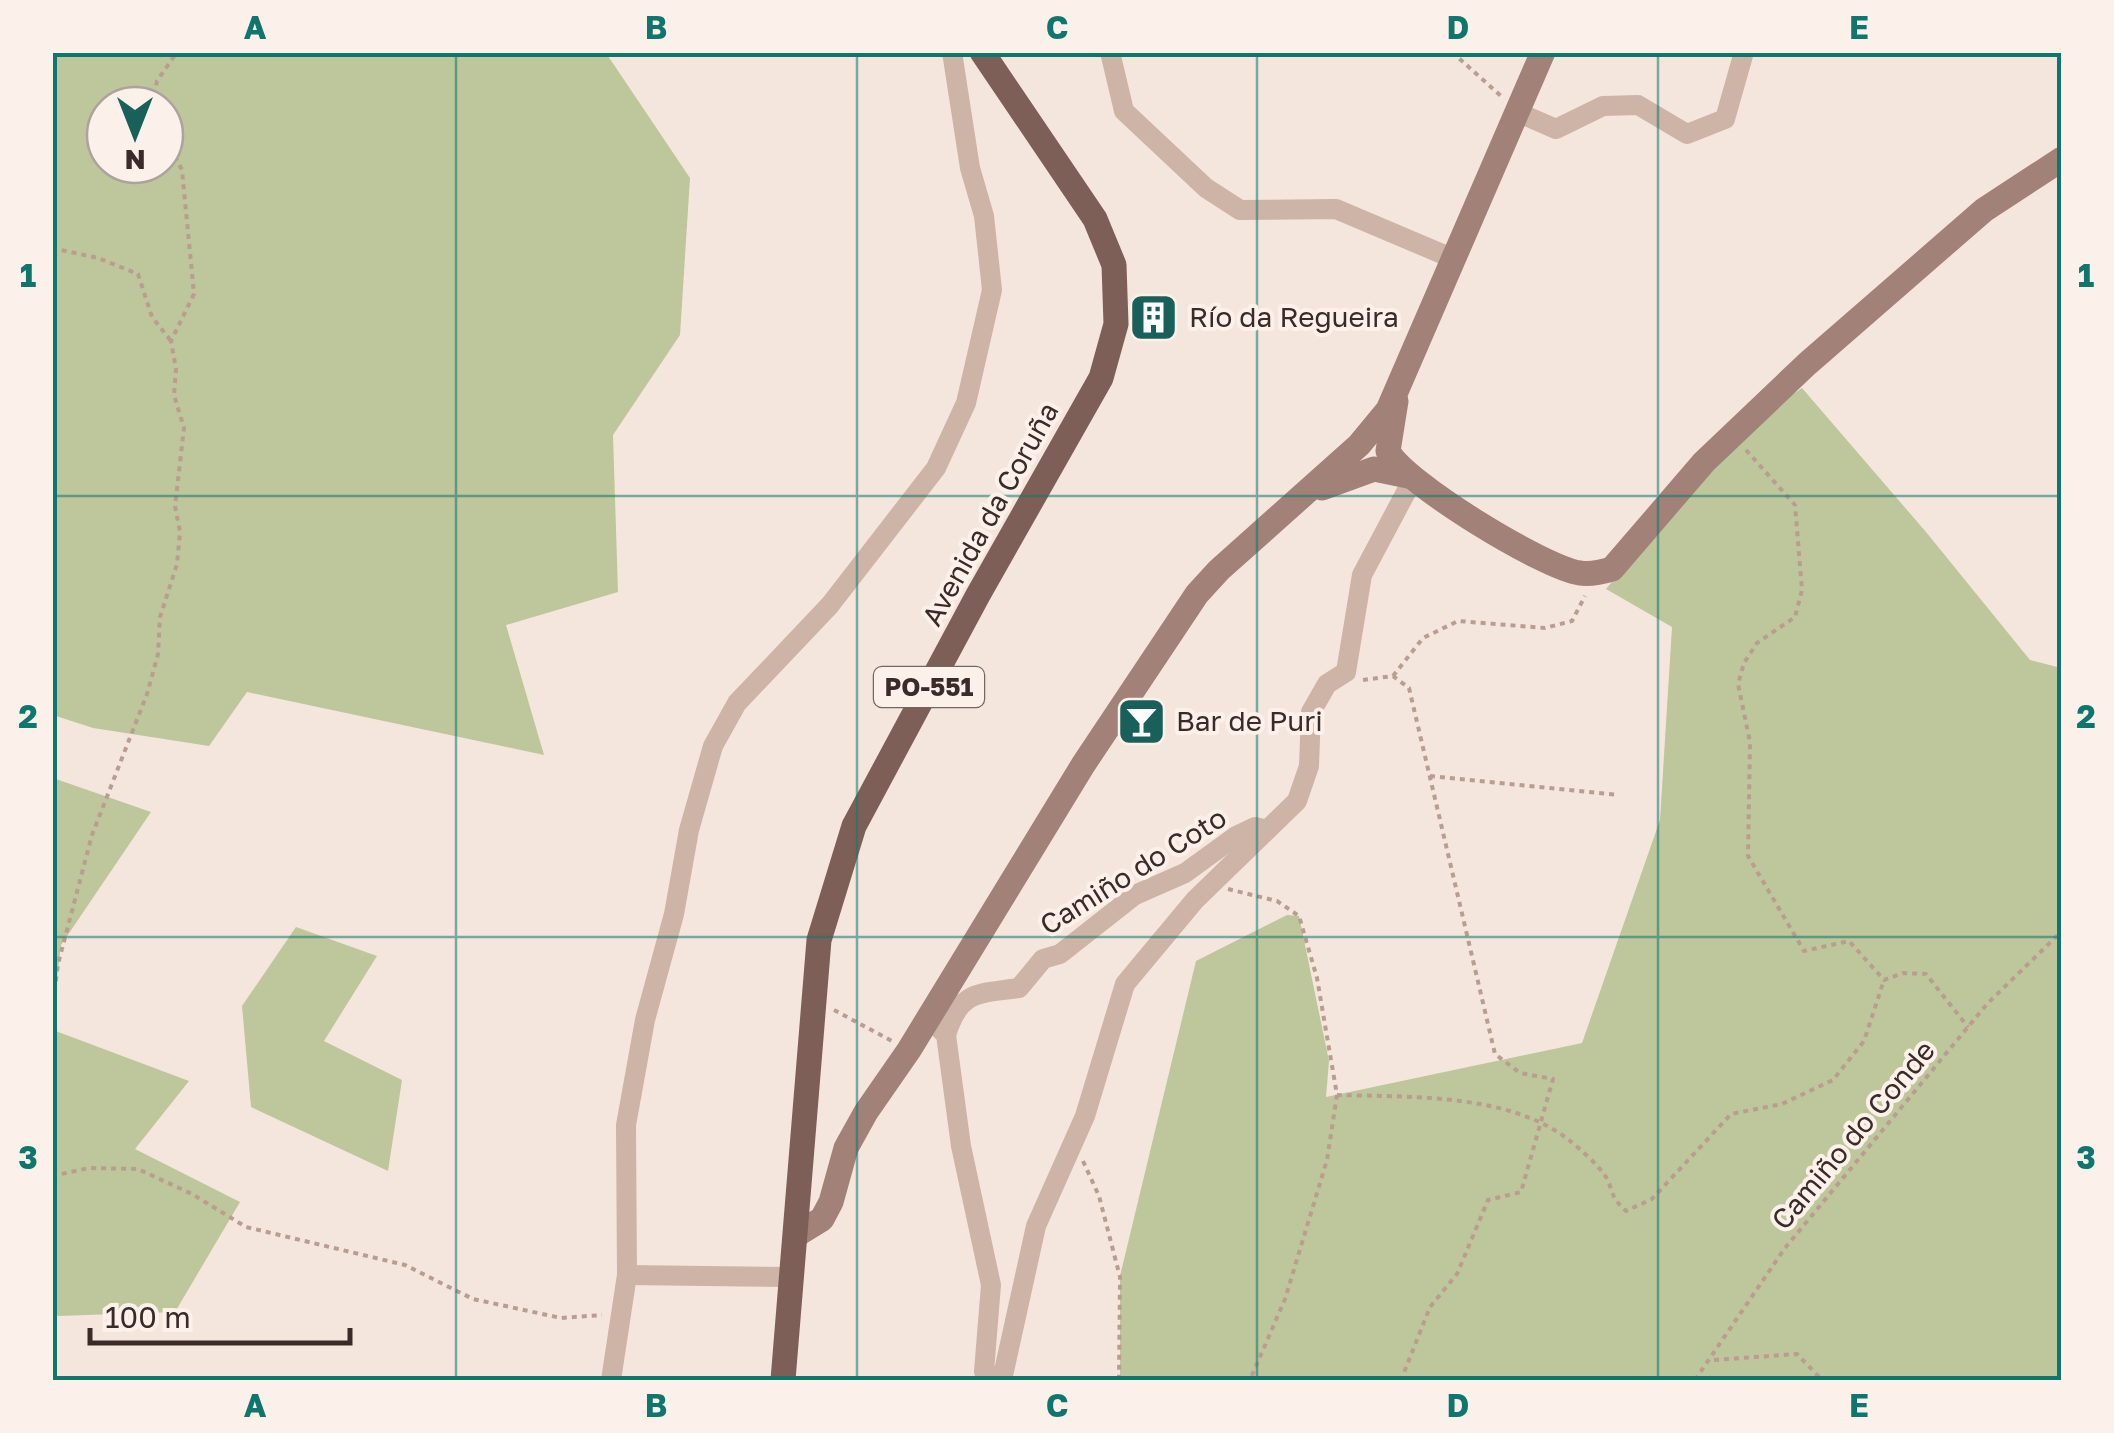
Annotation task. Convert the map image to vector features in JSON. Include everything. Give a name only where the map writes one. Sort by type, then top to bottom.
[{"type":"main road","name":"Avenida da Coruña","points":[[783,1380],[793,1276],[804,1231],[819,940],[854,826],[1101,378],[1116,324],[1114,265],[1094,219],[982,52]]},
{"type":"street","points":[[610,1380],[627,1275],[626,1125],[645,1020],[674,914],[689,830],[713,746],[737,703],[830,605],[936,468],[966,403],[992,290],[984,216],[970,168],[952,52]]},
{"type":"street","points":[[1110,52],[1124,111],[1206,188],[1240,210],[1336,209],[1454,259]]},
{"type":"street","points":[[1302,498],[1381,460],[1397,396],[1543,52]]},
{"type":"street","points":[[1519,112],[1556,129],[1603,106],[1638,105],[1687,134],[1724,119],[1744,52]]},
{"type":"street","points":[[1372,430],[1381,460],[1511,543],[1580,573],[1612,569],[1704,462],[1807,364],[1984,210],[2062,159]]},
{"type":"street","points":[[804,1231],[822,1218],[831,1202],[846,1148],[866,1112],[909,1050],[937,1026],[1083,765],[1197,594],[1347,456],[1397,396]]},
{"type":"street","points":[[1347,456],[1362,468],[1381,460]]},
{"type":"street","points":[[937,1026],[991,1285],[984,1371],[1000,1380],[1036,1226],[1085,1116],[1126,984],[1195,900],[1296,800],[1310,766],[1311,712],[1327,684],[1346,672],[1362,575],[1410,477]]},
{"type":"street","name":"Camiño do Coto","points":[[937,1026],[970,995],[1019,988],[1043,959],[1060,954],[1135,895],[1186,873],[1246,831],[1255,827],[1267,830]]},
{"type":"street","points":[[805,1194],[825,1188],[837,1178]]},
{"type":"street","points":[[627,1275],[793,1276]]},
{"type":"path","points":[[156,85],[176,52]]},
{"type":"path","points":[[1452,52],[1519,112]]},
{"type":"path","points":[[172,341],[194,294],[183,185]]},
{"type":"path","points":[[52,248],[98,258],[138,274],[152,316],[172,341],[174,395],[184,428],[175,506],[180,532],[176,564],[160,617],[158,654],[128,748],[92,835],[58,964],[52,1011]]},
{"type":"path","points":[[1733,435],[1795,505],[1802,590],[1795,617],[1757,643],[1744,663],[1738,684],[1750,742],[1748,856],[1804,951],[1850,941],[1884,980]]},
{"type":"path","points":[[1393,676],[1423,638],[1458,621],[1545,628],[1572,621],[1597,573]]},
{"type":"path","points":[[1360,680],[1393,676],[1409,688],[1495,1054],[1520,1073],[1553,1078],[1520,1192],[1488,1200],[1457,1274],[1430,1307],[1401,1380]]},
{"type":"path","points":[[1430,776],[1620,795]]},
{"type":"path","points":[[1214,882],[1230,890],[1278,901],[1300,916],[1317,978],[1337,1095],[1327,1160],[1286,1298],[1250,1380]]},
{"type":"path","name":"Camiño do Conde","points":[[1695,1380],[1784,1248],[1968,1027],[2062,932]]},
{"type":"path","points":[[1884,980],[1904,973],[1926,974],[1968,1027]]},
{"type":"path","points":[[1337,1095],[1445,1098],[1542,1124],[1570,1140],[1606,1178],[1611,1197],[1626,1211],[1652,1199],[1730,1114],[1782,1104],[1833,1080],[1864,1040],[1884,980]]},
{"type":"path","points":[[814,1000],[909,1050]]},
{"type":"path","points":[[1074,1141],[1099,1196],[1120,1276],[1119,1380]]},
{"type":"path","points":[[52,1176],[89,1168],[138,1170],[192,1194],[246,1227],[405,1265],[450,1290],[506,1307],[560,1318],[622,1311]]},
{"type":"path","points":[[1712,1360],[1798,1354],[1822,1380]]},
{"type":"green space","points":[[53,53],[606,53],[690,178],[680,335],[613,435],[618,592],[506,625],[544,755],[247,692],[209,746],[93,728],[53,715]]},
{"type":"green space","points":[[1802,388],[2030,660],[2061,668],[2061,1380],[1120,1380],[1120,1276],[1196,961],[1287,915],[1299,916],[1329,1061],[1326,1097],[1582,1043],[1660,820],[1672,627],[1606,589],[1733,435]]},
{"type":"green space","points":[[53,778],[151,812],[61,945],[53,1011]]},
{"type":"green space","points":[[296,927],[377,956],[324,1041],[402,1080],[388,1171],[251,1107],[242,1006]]},
{"type":"green space","points":[[53,1030],[189,1081],[135,1149],[240,1202],[175,1312],[58,1316],[53,1310]]},
{"type":"place","name":"Río da Regueira","points":[[1154,317]]},
{"type":"place","name":"Bar de Puri","points":[[1141,721]]}]
